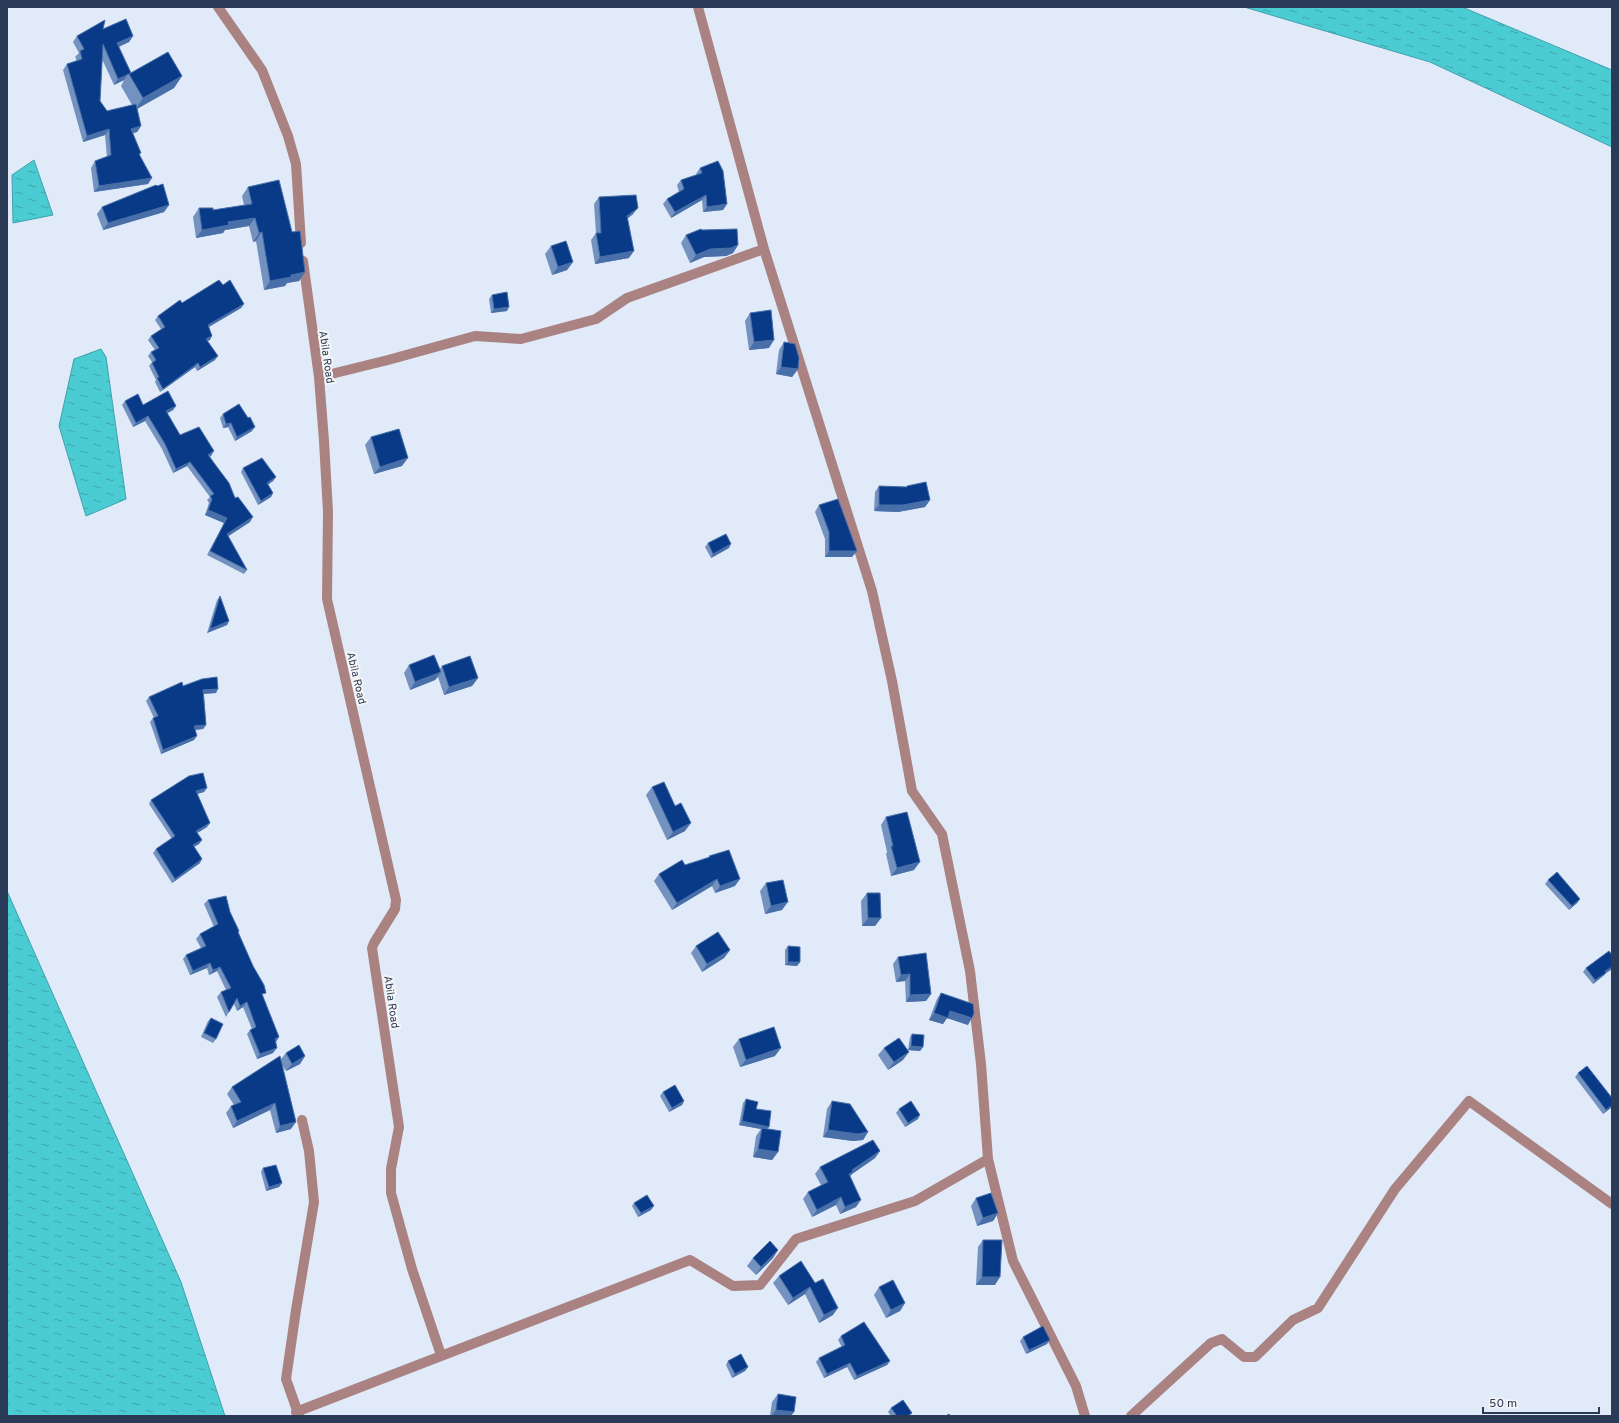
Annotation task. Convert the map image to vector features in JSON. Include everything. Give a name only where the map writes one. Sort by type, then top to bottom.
[{"type":"street","name":"Abila Road","points":[[218,7],[262,70],[288,136],[296,164],[299,228],[309,314],[319,377],[324,441],[328,512],[327,599],[396,900],[395,909],[374,942],[372,948],[399,1127],[391,1169],[391,1193],[412,1269],[442,1355]]},
{"type":"street","points":[[698,7],[764,249],[872,590],[892,681],[912,791],[942,834],[970,971],[981,1064],[988,1159],[1013,1261],[1076,1386],[1085,1416]]},
{"type":"street","points":[[319,377],[475,336],[521,339],[596,319],[627,298],[764,249]]},
{"type":"street","points":[[1131,1416],[1211,1343],[1222,1339],[1244,1357],[1255,1357],[1293,1320],[1318,1308],[1396,1189],[1470,1101],[1612,1204]]},
{"type":"street","points":[[302,1120],[309,1151],[314,1202],[286,1379],[297,1414],[442,1355],[690,1260],[733,1286],[760,1285],[796,1239],[915,1201],[988,1159]]},
{"type":"water","points":[[1244,7],[1462,7],[1612,70],[1612,147],[1430,62]]},
{"type":"water","points":[[34,160],[53,215],[13,223],[12,175]]},
{"type":"water","points":[[101,349],[106,357],[126,499],[86,516],[59,426],[74,359]]},
{"type":"water","points":[[7,891],[181,1282],[225,1416],[7,1416]]},
{"type":"building","points":[[126,19],[133,36],[117,43],[131,73],[118,79],[103,44],[100,101],[107,111],[136,104],[141,126],[131,129],[141,153],[139,154],[152,178],[99,186],[95,161],[111,155],[109,129],[87,136],[67,64],[82,59],[80,51],[84,49],[77,36],[105,20],[103,29]]},
{"type":"building","points":[[168,52],[182,76],[143,98],[129,74]]},
{"type":"building","points":[[718,161],[723,171],[727,204],[707,207],[706,195],[675,212],[667,199],[684,189],[681,180],[702,173],[700,168]]},
{"type":"building","points":[[279,180],[292,232],[300,231],[305,272],[291,275],[291,277],[270,281],[262,232],[259,233],[255,218],[228,222],[229,225],[202,230],[199,208],[213,208],[213,210],[252,204],[248,187]]},
{"type":"building","points":[[163,184],[169,205],[108,223],[102,207],[156,185]]},
{"type":"building","points":[[636,195],[638,208],[627,216],[634,251],[600,257],[596,233],[601,233],[599,197]]},
{"type":"building","points":[[701,229],[737,229],[738,245],[731,248],[710,249],[696,255],[686,235]]},
{"type":"building","points":[[566,241],[573,262],[558,267],[551,246]]},
{"type":"building","points":[[219,280],[223,285],[230,280],[244,304],[208,325],[212,336],[206,339],[218,356],[200,367],[198,363],[163,389],[157,378],[159,377],[152,363],[156,360],[151,352],[159,348],[151,336],[165,327],[158,316],[180,300],[182,303]]},
{"type":"building","points":[[507,292],[509,307],[494,309],[492,295]]},
{"type":"building","points":[[771,310],[774,340],[754,342],[750,313]]},
{"type":"building","points":[[784,342],[795,344],[799,358],[798,369],[781,367]]},
{"type":"building","points":[[168,391],[176,406],[166,411],[180,435],[199,427],[214,451],[208,455],[229,483],[235,498],[238,497],[253,517],[227,534],[247,570],[210,551],[227,518],[208,510],[212,499],[210,496],[214,494],[190,462],[176,469],[165,444],[148,416],[136,423],[125,401],[138,394],[143,405]]},
{"type":"building","points":[[239,404],[248,418],[250,417],[255,427],[237,437],[231,423],[226,424],[223,414]]},
{"type":"building","points":[[399,429],[408,458],[380,467],[371,437]]},
{"type":"building","points":[[262,458],[276,477],[267,483],[273,493],[261,501],[243,468]]},
{"type":"building","points":[[926,482],[930,500],[903,505],[879,505],[879,486],[907,487]]},
{"type":"building","points":[[838,499],[857,551],[829,551],[829,532],[819,505]]},
{"type":"building","points":[[726,534],[731,544],[713,554],[708,543]]},
{"type":"building","points":[[220,596],[229,621],[210,629]]},
{"type":"building","points":[[434,655],[441,672],[415,682],[409,665]]},
{"type":"building","points":[[470,656],[478,678],[449,687],[442,666]]},
{"type":"building","points":[[217,677],[218,689],[203,690],[206,725],[194,726],[197,736],[163,750],[153,718],[158,716],[149,697],[182,682],[183,686],[202,679]]},
{"type":"building","points":[[203,773],[207,788],[196,791],[210,823],[196,831],[202,840],[193,845],[202,859],[175,879],[156,849],[175,836],[151,800],[189,776]]},
{"type":"building","points":[[664,782],[675,806],[681,803],[691,823],[673,832],[652,787]]},
{"type":"building","points":[[907,812],[920,862],[897,868],[891,846],[893,846],[886,817]]},
{"type":"building","points":[[729,850],[740,879],[720,886],[717,879],[677,903],[659,874],[682,860],[685,865]]},
{"type":"building","points":[[1557,872],[1580,899],[1572,906],[1548,880]]},
{"type":"building","points":[[783,880],[788,902],[771,906],[766,883]]},
{"type":"building","points":[[867,893],[880,893],[881,918],[868,918]]},
{"type":"building","points":[[226,896],[230,912],[239,931],[238,932],[253,966],[264,985],[266,993],[262,994],[279,1037],[275,1039],[277,1048],[260,1054],[250,1030],[256,1027],[247,1002],[240,1006],[237,998],[229,1012],[221,992],[231,988],[220,967],[213,970],[210,963],[193,971],[186,955],[206,946],[200,934],[218,924],[208,900]]},
{"type":"building","points":[[718,932],[730,950],[707,964],[696,946]]},
{"type":"building","points":[[788,946],[800,947],[800,962],[788,962]]},
{"type":"building","points":[[1609,951],[1612,955],[1612,967],[1595,980],[1586,968]]},
{"type":"building","points":[[926,953],[931,994],[910,995],[910,974],[901,975],[898,957]]},
{"type":"building","points":[[941,993],[973,1004],[974,1013],[972,1018],[950,1011],[948,1018],[934,1013]]},
{"type":"building","points":[[211,1018],[223,1024],[216,1039],[204,1033]]},
{"type":"building","points":[[774,1027],[781,1048],[746,1060],[739,1039]]},
{"type":"building","points":[[912,1034],[924,1035],[923,1047],[911,1046]]},
{"type":"building","points":[[899,1038],[909,1052],[894,1062],[884,1048]]},
{"type":"building","points":[[299,1045],[305,1056],[292,1064],[286,1053]]},
{"type":"building","points":[[280,1056],[296,1122],[280,1126],[275,1103],[237,1121],[231,1106],[241,1102],[232,1087]]},
{"type":"building","points":[[1587,1066],[1612,1098],[1612,1105],[1606,1110],[1578,1073]]},
{"type":"building","points":[[675,1085],[684,1101],[672,1108],[663,1092]]},
{"type":"building","points":[[746,1099],[758,1102],[756,1109],[771,1111],[769,1127],[742,1121]]},
{"type":"building","points":[[832,1101],[850,1104],[868,1132],[858,1134],[828,1130]]},
{"type":"building","points":[[911,1101],[920,1115],[908,1123],[899,1109]]},
{"type":"building","points":[[762,1128],[781,1131],[778,1152],[758,1149]]},
{"type":"building","points":[[873,1140],[880,1151],[852,1170],[853,1172],[849,1174],[861,1200],[845,1207],[841,1197],[817,1210],[808,1192],[828,1182],[820,1167]]},
{"type":"building","points":[[276,1165],[282,1183],[269,1187],[263,1168]]},
{"type":"building","points":[[991,1193],[998,1213],[983,1218],[976,1198]]},
{"type":"building","points":[[647,1195],[654,1206],[641,1213],[634,1203]]},
{"type":"building","points":[[983,1240],[1002,1240],[1000,1277],[982,1277]]},
{"type":"building","points":[[770,1241],[778,1250],[761,1267],[753,1258]]},
{"type":"building","points":[[801,1261],[815,1283],[823,1279],[838,1308],[824,1315],[810,1287],[793,1298],[779,1276]]},
{"type":"building","points":[[893,1280],[905,1303],[891,1310],[879,1287]]},
{"type":"building","points":[[864,1322],[890,1361],[857,1376],[850,1363],[827,1374],[819,1358],[845,1345],[841,1336]]},
{"type":"building","points":[[1043,1326],[1050,1340],[1029,1350],[1023,1337]]},
{"type":"building","points":[[741,1354],[748,1367],[735,1374],[728,1361]]},
{"type":"building","points":[[778,1394],[796,1397],[794,1412],[776,1410]]},
{"type":"building","points":[[903,1400],[912,1413],[907,1416],[897,1416],[891,1408]]}]
